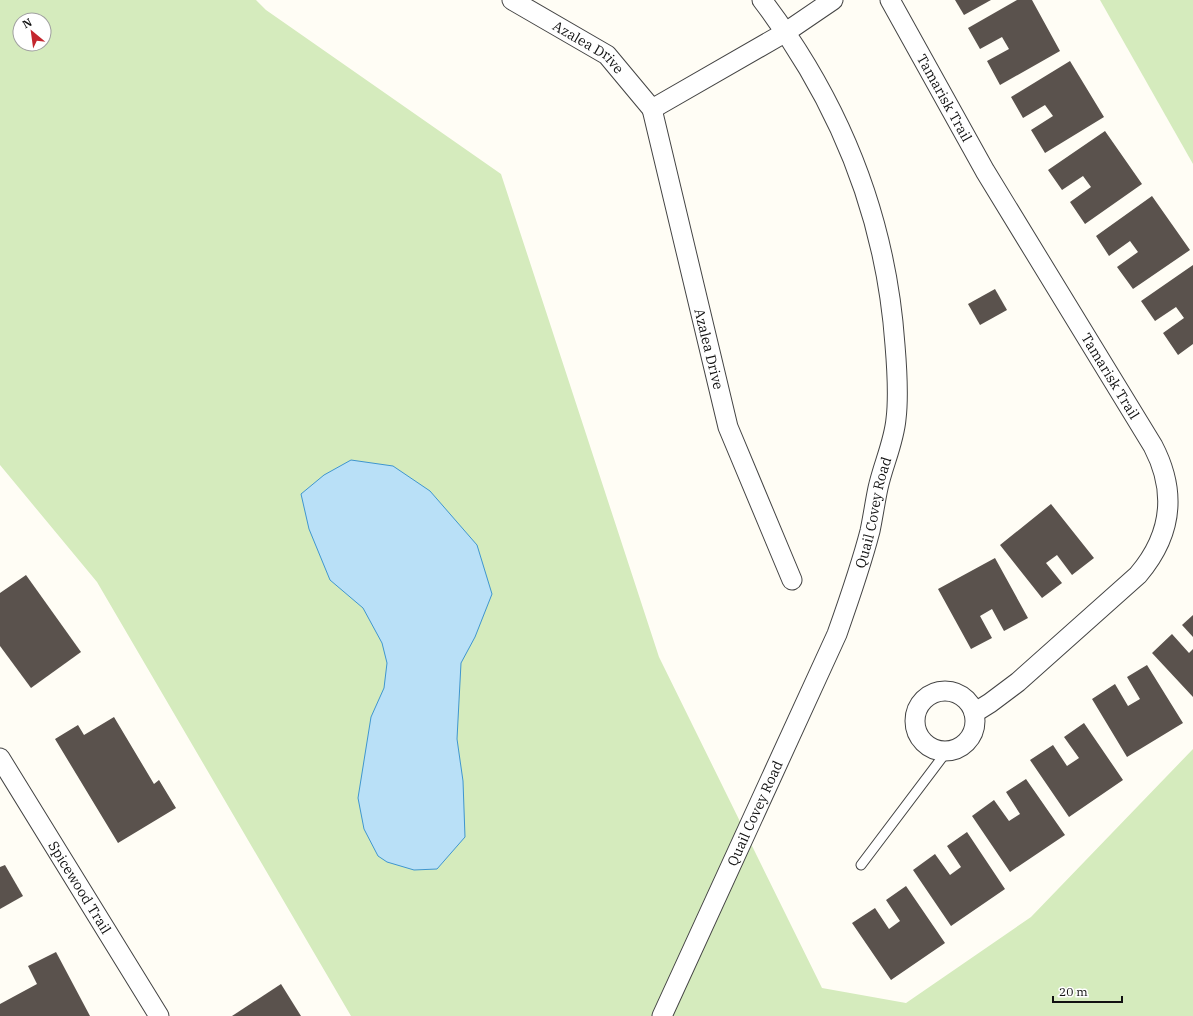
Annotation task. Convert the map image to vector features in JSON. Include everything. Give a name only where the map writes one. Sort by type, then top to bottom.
[{"type":"street","name":"Azalea Drive","points":[[512,0],[607,55],[652,109],[728,427],[792,580]]},
{"type":"street","name":"Quail Covey Road","points":[[662,1016],[837,634],[852,594],[870,531],[878,488],[896,420],[897,377],[893,312],[886,269],[870,205],[848,144],[819,85],[786,32],[762,0]]},
{"type":"street","points":[[652,109],[786,32],[833,0]]},
{"type":"street","name":"Tamarisk Trail","points":[[890,0],[985,171],[1153,446],[1164,471],[1168,494],[1168,512],[1165,530],[1150,561],[1138,575],[1018,682],[974,713]]},
{"type":"street","points":[[942,691],[953,692],[962,696],[970,703],[974,713],[975,723],[972,733],[966,742],[958,748],[947,751],[937,750],[927,746],[920,738],[916,728],[915,718],[918,708],[924,700],[932,694],[942,691]]},
{"type":"street","name":"Spicewood Trail","points":[[0,758],[159,1016]]},
{"type":"lane","points":[[861,865],[947,751]]},
{"type":"green space","points":[[0,0],[256,0],[266,10],[501,174],[659,657],[822,988],[906,1003],[1031,917],[1193,749],[1193,1016],[351,1016],[97,582],[0,465]]},
{"type":"green space","points":[[1100,0],[1193,0],[1193,164]]},
{"type":"water","points":[[351,460],[393,466],[430,491],[477,545],[492,594],[475,637],[461,663],[457,739],[463,781],[465,837],[437,869],[414,870],[387,862],[378,856],[364,829],[358,798],[371,717],[384,688],[387,663],[382,643],[363,608],[330,580],[309,529],[301,494],[324,475]]},
{"type":"building","points":[[955,0],[991,0],[964,15]]},
{"type":"building","points":[[1017,0],[1032,0],[1060,51],[1000,85],[987,61],[1009,49],[1002,37],[980,49],[968,28]]},
{"type":"building","points":[[1070,61],[1104,117],[1045,153],[1031,130],[1053,116],[1045,105],[1023,118],[1011,97]]},
{"type":"building","points":[[1105,131],[1142,184],[1085,224],[1070,202],[1091,187],[1083,176],[1062,190],[1048,170]]},
{"type":"building","points":[[1152,196],[1190,250],[1133,289],[1117,267],[1138,252],[1130,241],[1109,256],[1096,236]]},
{"type":"building","points":[[1193,265],[1193,344],[1178,355],[1163,333],[1184,318],[1176,307],[1155,321],[1141,301]]},
{"type":"building","points":[[995,289],[1007,310],[980,325],[968,304]]},
{"type":"building","points":[[1051,504],[1094,558],[1072,575],[1057,555],[1046,563],[1062,583],[1042,598],[1000,545]]},
{"type":"building","points":[[995,558],[1028,618],[1004,631],[992,609],[980,616],[992,638],[971,649],[938,589]]},
{"type":"building","points":[[26,575],[81,652],[31,688],[0,646],[0,593]]},
{"type":"building","points":[[1193,615],[1193,637],[1182,625]]},
{"type":"building","points":[[1172,634],[1189,653],[1193,649],[1193,697],[1152,653]]},
{"type":"building","points":[[1147,665],[1183,723],[1127,757],[1092,699],[1115,684],[1128,706],[1140,699],[1127,677]]},
{"type":"building","points":[[114,717],[154,784],[159,780],[176,808],[118,843],[55,739],[78,725],[84,735]]},
{"type":"building","points":[[1084,723],[1123,780],[1069,817],[1030,760],[1053,745],[1067,766],[1079,758],[1064,737]]},
{"type":"building","points":[[1026,779],[1065,835],[1010,872],[972,816],[994,800],[1009,821],[1020,814],[1006,792]]},
{"type":"building","points":[[967,832],[1005,889],[951,926],[913,870],[935,854],[950,875],[961,867],[947,846]]},
{"type":"building","points":[[5,865],[23,896],[0,909],[0,867]]},
{"type":"building","points":[[906,886],[945,943],[891,980],[852,923],[875,908],[889,929],[900,921],[886,900]]},
{"type":"building","points":[[56,952],[90,1016],[0,1016],[0,1004],[37,984],[28,966]]},
{"type":"building","points":[[281,984],[301,1016],[232,1016]]}]
